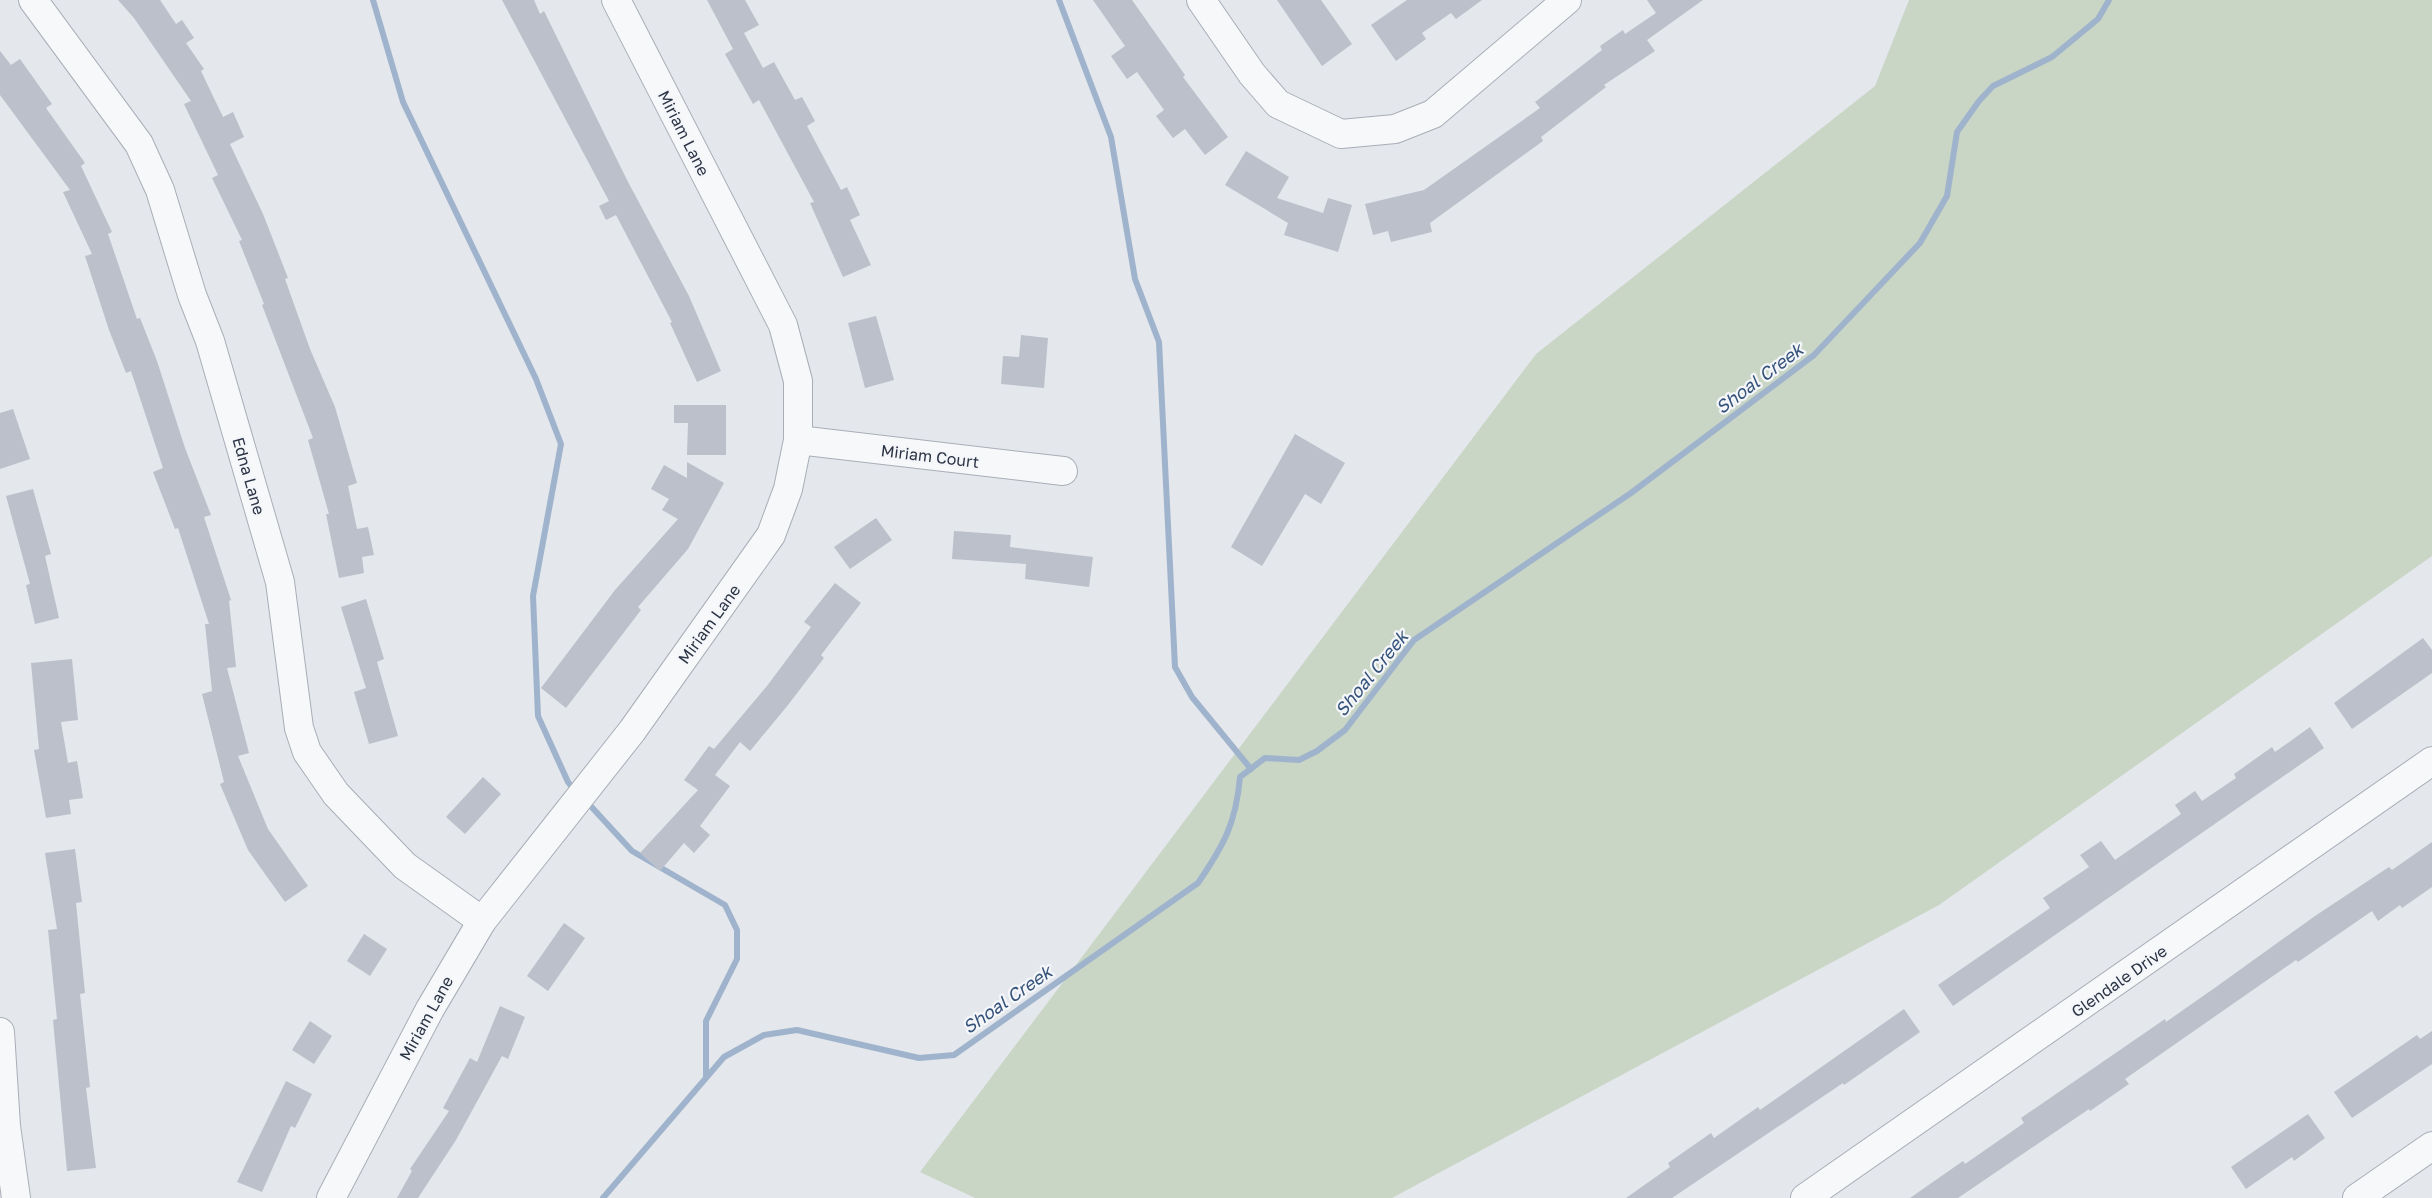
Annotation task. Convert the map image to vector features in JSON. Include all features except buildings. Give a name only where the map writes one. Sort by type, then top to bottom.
[{"type":"street","name":"Edna Lane","points":[[33,0],[139,144],[160,190],[192,295],[210,341],[280,582],[299,728],[307,752],[336,794],[405,866],[482,921]]},
{"type":"street","name":"Miriam Lane","points":[[331,1198],[430,1009],[482,921],[632,731],[771,535],[788,489],[798,440],[798,381],[783,325],[616,0]]},
{"type":"street","points":[[1201,0],[1252,74],[1278,104],[1341,134],[1395,129],[1433,114],[1567,0]]},
{"type":"street","name":"Miriam Court","points":[[798,440],[1063,471]]},
{"type":"street","name":"Glendale Drive","points":[[1805,1198],[2432,761]]},
{"type":"street","points":[[0,1032],[6,1126],[16,1198]]},
{"type":"street","points":[[2357,1198],[2432,1146]]},
{"type":"green space","points":[[1909,0],[2432,0],[2432,556],[1939,905],[1392,1198],[975,1198],[920,1172],[1536,354],[1875,86]]},
{"type":"waterway","points":[[373,0],[403,102],[536,379],[561,444],[533,596],[538,716],[568,782],[575,791]]},
{"type":"waterway","points":[[1059,0],[1111,137],[1135,279],[1159,342],[1175,667],[1192,697],[1251,769]]},
{"type":"waterway","name":"Shoal Creek","points":[[603,1198],[724,1057],[764,1035],[797,1030],[919,1058],[954,1055],[1198,883],[1222,845],[1232,821],[1240,777],[1265,758],[1299,760],[1317,751],[1345,730],[1414,640],[1631,493],[1814,355],[1920,243],[1947,196],[1957,132],[1979,101],[1993,86],[2052,57],[2098,19],[2109,0]]},
{"type":"waterway","points":[[587,802],[632,851],[725,905],[737,930],[737,959],[706,1021],[706,1077]]}]
